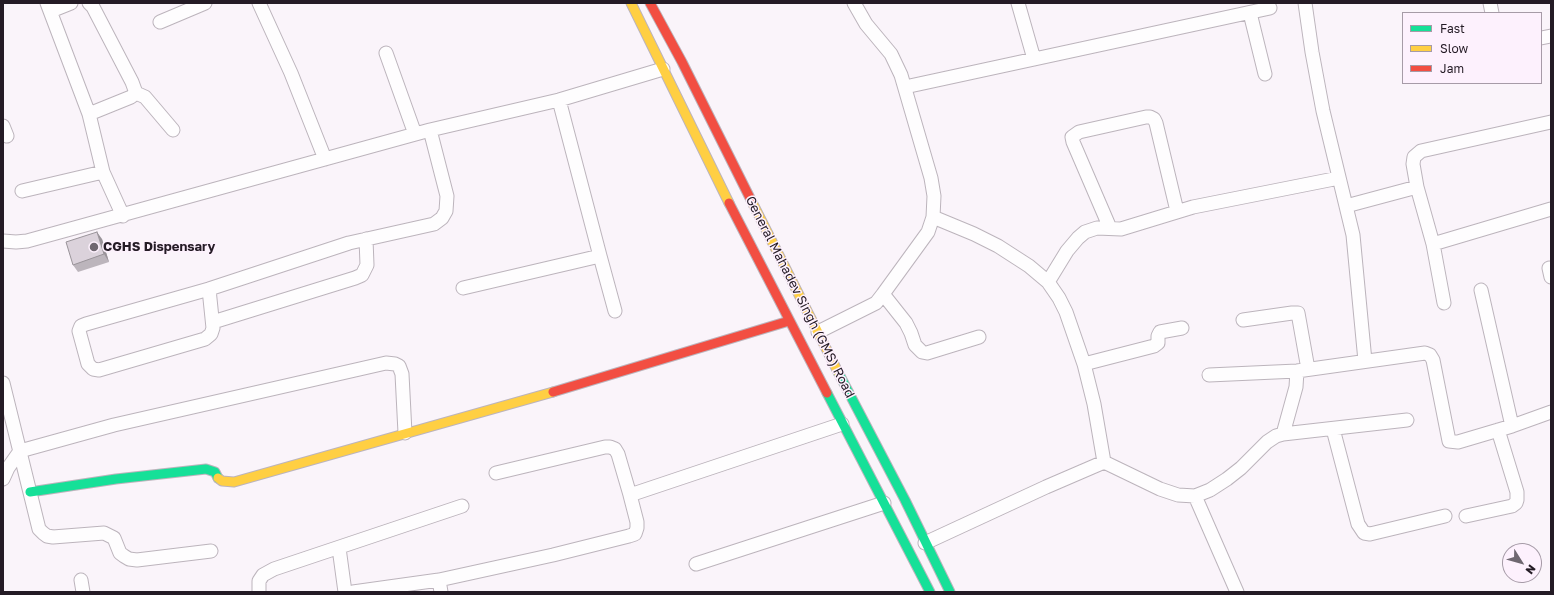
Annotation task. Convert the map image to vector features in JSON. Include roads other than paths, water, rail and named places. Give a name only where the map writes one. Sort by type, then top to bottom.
[{"type":"street","points":[[72,3],[49,7],[89,114],[103,172],[123,216]]},
{"type":"street","points":[[89,3],[93,7],[130,76],[136,93],[145,97],[173,130]]},
{"type":"street","points":[[160,22],[205,3]]},
{"type":"street","points":[[260,3],[291,73],[325,159]]},
{"type":"street","points":[[631,3],[725,195],[930,592]]},
{"type":"street","name":"General Mahadev Singh (GMS) Road","points":[[650,3],[682,62],[798,296],[905,500],[950,592]]},
{"type":"street","points":[[818,332],[876,303],[928,232],[933,217],[934,196],[931,178],[902,75],[891,54],[866,24],[854,3]]},
{"type":"street","points":[[1018,3],[1034,59]]},
{"type":"street","points":[[1305,3],[1316,74],[1354,242],[1365,361]]},
{"type":"street","points":[[905,87],[1270,8]]},
{"type":"street","points":[[1250,13],[1265,74]]},
{"type":"street","points":[[386,53],[415,134]]},
{"type":"street","points":[[3,241],[27,241],[123,216],[430,130],[559,100],[664,69]]},
{"type":"street","points":[[89,114],[131,97],[136,93]]},
{"type":"street","points":[[559,100],[615,311]]},
{"type":"street","points":[[1110,228],[1073,142],[1072,137],[1079,132],[1146,117],[1154,119],[1177,211]]},
{"type":"street","points":[[1444,303],[1433,244],[1417,187],[1413,164],[1414,157],[1421,151],[1551,122]]},
{"type":"street","points":[[209,289],[213,328],[211,334],[205,339],[99,370],[93,369],[88,364],[79,331],[81,326],[209,289],[349,243],[434,224],[442,218],[446,211],[447,196],[430,130]]},
{"type":"street","points":[[22,191],[103,172]]},
{"type":"street","points":[[1048,282],[1067,251],[1085,232],[1097,228],[1121,229],[1177,211],[1339,178]]},
{"type":"street","points":[[1346,206],[1417,187]]},
{"type":"street","points":[[1433,244],[1551,209]]},
{"type":"street","points":[[933,217],[998,246],[1029,266],[1048,282],[1059,298],[1066,312],[1084,364],[1094,404],[1104,462]]},
{"type":"street","points":[[213,322],[355,278],[362,274],[367,265],[366,239]]},
{"type":"street","points":[[463,288],[600,256]]},
{"type":"street","points":[[1481,290],[1512,426]]},
{"type":"street","points":[[883,294],[906,323],[915,344],[922,352],[927,353],[979,337]]},
{"type":"street","points":[[1243,320],[1292,313],[1298,314],[1303,370],[1296,387],[1283,434]]},
{"type":"street","points":[[30,492],[116,479],[206,469],[215,472],[218,478],[222,481],[234,482],[513,404],[789,321]]},
{"type":"street","points":[[1084,364],[1154,346],[1158,343],[1158,336],[1160,332],[1182,328]]},
{"type":"street","points":[[1209,375],[1303,370],[1419,353],[1430,355],[1433,360],[1449,441],[1458,442],[1512,426],[1551,412]]},
{"type":"street","points":[[3,479],[8,468],[20,451],[114,425],[386,363],[399,366],[402,374],[405,433]]},
{"type":"street","points":[[3,383],[39,529],[47,536],[53,537],[104,533],[114,538],[120,552],[124,556],[129,559],[137,560],[211,551]]},
{"type":"street","points":[[925,543],[1104,462],[1160,489],[1178,495],[1195,496],[1210,490],[1227,479],[1241,468],[1267,442],[1276,436],[1407,420]]},
{"type":"street","points":[[630,495],[842,424]]},
{"type":"street","points":[[1334,429],[1358,524],[1364,533],[1370,534],[1445,516]]},
{"type":"street","points":[[1466,516],[1512,506],[1516,503],[1517,492],[1498,430]]},
{"type":"street","points":[[353,592],[440,586],[635,534],[637,528],[630,495],[618,454],[615,449],[605,447],[496,473]]},
{"type":"street","points":[[1195,496],[1237,592]]},
{"type":"street","points":[[696,564],[884,503]]},
{"type":"street","points":[[259,592],[259,581],[263,574],[274,569],[462,506]]},
{"type":"street","points":[[339,548],[345,592]]},
{"type":"place","name":"CGHS Dispensary","points":[[94,247]]}]
